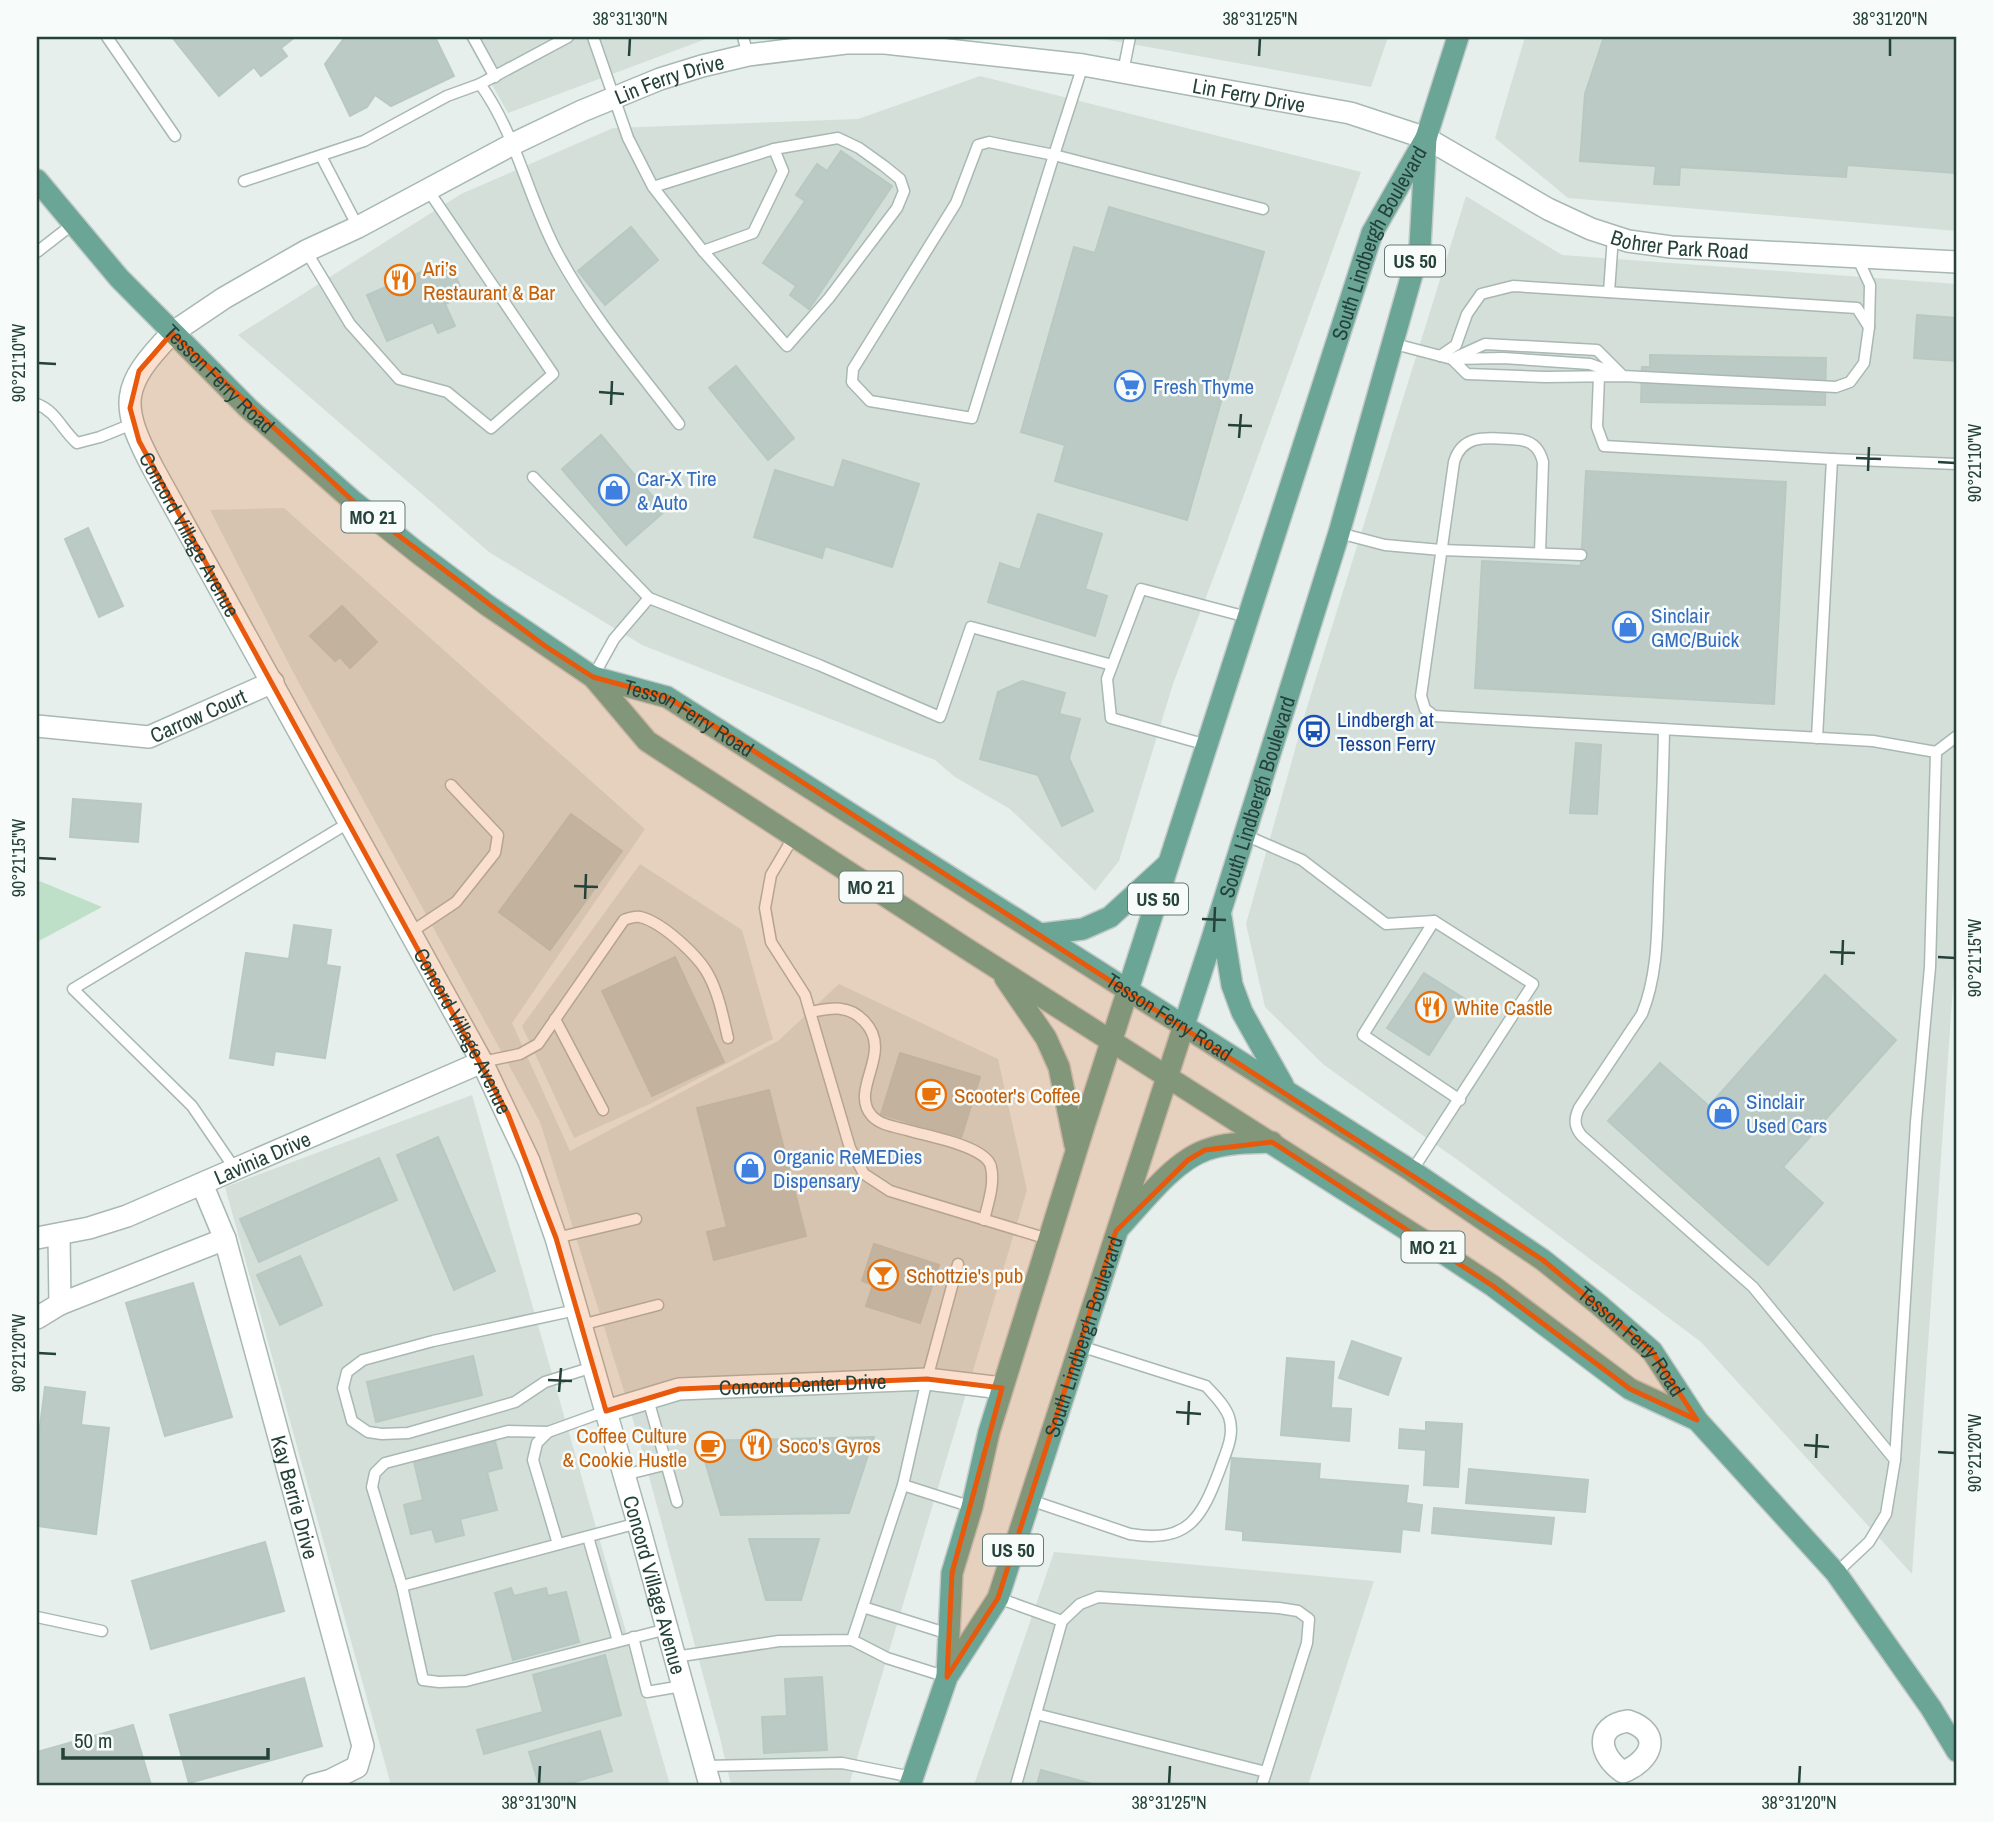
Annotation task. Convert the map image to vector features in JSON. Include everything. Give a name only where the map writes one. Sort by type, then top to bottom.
[{"type":"main road","name":"South Lindbergh Boulevard","points":[[947,1677],[952,1573],[972,1507],[989,1432],[1048,1239],[1372,233],[1426,138],[1458,37]]},
{"type":"main road","name":"South Lindbergh Boulevard","points":[[911,1781],[947,1677],[998,1598],[1245,835],[1339,533],[1420,246],[1426,138]]},
{"type":"main road","name":"Tesson Ferry Road","points":[[37,180],[119,278],[248,408],[353,501],[487,605],[593,677],[647,741],[1493,1286],[1630,1389],[1697,1420]]},
{"type":"main road","name":"Tesson Ferry Road","points":[[593,677],[667,697],[1286,1089],[1543,1260],[1652,1351],[1697,1420],[1836,1573],[1931,1709],[1957,1751]]},
{"type":"main road","points":[[1042,934],[1083,929],[1111,917],[1169,863]]},
{"type":"main road","points":[[1221,911],[1232,985],[1242,1012],[1286,1089]]},
{"type":"main road","points":[[1000,970],[1046,1038],[1059,1067],[1076,1150]]},
{"type":"main road","points":[[1116,1231],[1163,1181],[1205,1150],[1234,1144],[1272,1142]]},
{"type":"street","name":"Lin Ferry Drive","points":[[172,333],[224,298],[306,251],[358,228],[513,144],[614,97],[745,46],[958,43],[1350,113],[1426,138]]},
{"type":"street","name":"Bohrer Park Road","points":[[1426,138],[1548,209],[1591,229],[1628,241],[1671,247],[1957,262]]},
{"type":"street","name":"Concord Village Avenue","points":[[172,333],[139,371],[131,390],[132,424],[154,470],[482,1062],[529,1161],[556,1238],[606,1410],[707,1776]]},
{"type":"street","name":"Carrow Court","points":[[37,726],[149,737],[273,682]]},
{"type":"street","name":"Lavinia Drive","points":[[37,1238],[59,1235],[127,1216],[482,1062]]},
{"type":"street","name":"Kay Berrie Drive","points":[[202,1184],[225,1239],[363,1746],[357,1767],[331,1780],[313,1785]]},
{"type":"street","points":[[59,1235],[60,1304]]},
{"type":"street","points":[[37,1318],[60,1304],[225,1239]]},
{"type":"street","name":"Concord Center Drive","points":[[606,1410],[679,1390],[928,1379],[1002,1388]]},
{"type":"lane","points":[[107,37],[175,136]]},
{"type":"lane","points":[[473,37],[495,77]]},
{"type":"lane","points":[[244,181],[364,141],[447,96],[495,77],[568,37]]},
{"type":"lane","points":[[593,37],[628,138],[653,187],[703,251],[788,345],[829,299],[897,208],[904,191],[900,179],[859,148],[838,138],[774,149],[653,187]]},
{"type":"lane","points":[[1124,72],[1130,37]]},
{"type":"lane","points":[[1083,65],[1054,155],[972,418],[870,401],[852,382],[853,369],[956,203],[978,145],[989,142],[1054,155],[1263,209]]},
{"type":"lane","points":[[480,84],[496,107],[513,144],[526,182],[557,253],[600,320],[679,424]]},
{"type":"lane","points":[[703,251],[753,233],[783,171],[774,149]]},
{"type":"lane","points":[[321,156],[358,228]]},
{"type":"lane","points":[[306,251],[350,324],[399,379],[447,392],[491,428],[553,374],[428,190]]},
{"type":"lane","points":[[37,252],[73,224]]},
{"type":"lane","points":[[1609,292],[1613,236]]},
{"type":"lane","points":[[1452,359],[1467,374],[1623,376],[1836,387],[1850,382],[1864,363],[1869,327],[1870,285],[1857,257]]},
{"type":"lane","points":[[1440,356],[1456,345],[1467,314],[1481,294],[1513,286],[1857,308],[1869,327]]},
{"type":"lane","points":[[1391,343],[1452,359],[1503,358],[1590,364],[1623,376]]},
{"type":"lane","points":[[1599,376],[1597,427],[1604,446],[1957,464]]},
{"type":"lane","points":[[37,404],[54,412],[65,433],[77,443],[132,424]]},
{"type":"lane","points":[[1540,553],[1543,462],[1540,451],[1527,441],[1474,438],[1465,443],[1455,456],[1421,696],[1425,709],[1430,713],[1440,718],[1873,741],[1936,752],[1957,736]]},
{"type":"lane","points":[[1817,738],[1832,459]]},
{"type":"lane","points":[[533,477],[649,598],[940,717],[971,627],[1112,665]]},
{"type":"lane","points":[[1339,533],[1384,545],[1441,550],[1581,555]]},
{"type":"lane","points":[[1207,745],[1111,718],[1107,679],[1141,589],[1247,617]]},
{"type":"lane","points":[[593,677],[614,639],[649,598]]},
{"type":"lane","points":[[1664,730],[1654,971],[1642,1014],[1579,1108],[1576,1126],[1582,1136],[1753,1287],[1895,1460]]},
{"type":"lane","points":[[1836,1573],[1869,1542],[1886,1514],[1895,1460],[1916,1122],[1930,967],[1936,752]]},
{"type":"lane","points":[[411,932],[456,902],[495,853],[498,835],[451,785]]},
{"type":"lane","points":[[235,1169],[192,1106],[73,989],[350,822]]},
{"type":"lane","points":[[1245,835],[1302,860],[1386,924],[1434,921],[1532,984],[1412,1171]]},
{"type":"lane","points":[[794,836],[771,875],[765,908],[771,942],[805,995],[850,1148],[864,1174],[890,1191],[1048,1239]]},
{"type":"lane","points":[[482,1062],[520,1054],[538,1044],[624,920],[642,917],[668,933],[695,956],[709,975],[721,1006],[728,1038]]},
{"type":"lane","points":[[1434,921],[1363,1035],[1460,1100]]},
{"type":"lane","points":[[810,1012],[837,1007],[855,1012],[876,1038],[872,1068],[865,1087],[866,1105],[873,1117],[886,1124],[985,1155],[991,1164],[992,1177],[984,1220]]},
{"type":"lane","points":[[555,1019],[603,1110]]},
{"type":"lane","points":[[556,1238],[636,1219]]},
{"type":"lane","points":[[852,1640],[903,1485],[958,1264]]},
{"type":"lane","points":[[593,1367],[545,1382],[515,1402],[408,1433],[368,1432],[352,1421],[343,1388],[347,1372],[363,1360],[433,1341],[658,1305]]},
{"type":"lane","points":[[1030,1500],[1130,1534],[1147,1537],[1166,1535],[1184,1528],[1205,1508],[1230,1443],[1228,1414],[1206,1386],[1080,1346]]},
{"type":"lane","points":[[648,1398],[677,1502]]},
{"type":"lane","points":[[606,1410],[548,1432],[508,1431],[385,1463],[375,1473],[372,1487],[402,1586],[423,1680],[466,1681],[667,1629]]},
{"type":"lane","points":[[548,1432],[537,1443],[534,1460],[558,1544]]},
{"type":"lane","points":[[624,1475],[668,1464]]},
{"type":"lane","points":[[903,1485],[972,1507]]},
{"type":"lane","points":[[402,1586],[638,1523]]},
{"type":"lane","points":[[589,1537],[618,1641]]},
{"type":"lane","points":[[1016,1785],[1062,1621],[1080,1604],[1098,1597],[1279,1608],[1298,1612],[1309,1619],[1307,1643],[1262,1785]]},
{"type":"lane","points":[[998,1598],[1062,1621]]},
{"type":"lane","points":[[863,1607],[949,1634]]},
{"type":"lane","points":[[37,1617],[102,1632]]},
{"type":"lane","points":[[633,1637],[647,1692],[682,1686]]},
{"type":"lane","points":[[675,1657],[779,1641],[852,1640],[887,1658],[947,1677]]},
{"type":"lane","points":[[1036,1714],[1266,1772]]},
{"type":"lane","points":[[707,1776],[842,1763],[911,1781]]},
{"type":"highlighted area","points":[[172,333],[353,501],[545,646],[593,677],[667,697],[1543,1260],[1652,1351],[1697,1420],[1630,1389],[1493,1286],[1272,1142],[1205,1150],[1188,1160],[1116,1231],[998,1598],[947,1677],[952,1573],[1002,1388],[927,1379],[679,1389],[606,1411],[556,1238],[508,1114],[139,441],[130,408],[139,371]]},
{"type":"shaded area","points":[[465,37],[717,37],[508,113]]},
{"type":"shaded area","points":[[1092,37],[1388,37],[1371,87]]},
{"type":"shaded area","points":[[1525,37],[1957,37],[1957,231],[1568,198],[1495,138]]},
{"type":"shaded area","points":[[980,76],[1361,172],[1173,684],[1119,861],[1095,891],[1010,809],[955,777],[935,760],[642,645],[489,552],[238,335],[461,194],[613,128],[858,119]]},
{"type":"shaded area","points":[[1466,196],[1562,255],[1957,284],[1957,929],[1912,1574],[1701,1342],[1466,1166],[1324,1065],[1265,1007],[1246,924],[1307,707]]},
{"type":"shaded area","points":[[284,508],[645,829],[512,1023],[570,1151],[778,1041],[839,984],[998,1059],[1027,1190],[849,1785],[731,1785],[638,1436],[540,1122],[293,672],[210,510]]},
{"type":"shaded area","points":[[640,864],[742,930],[773,1039],[652,1103],[574,1138],[522,1026]]},
{"type":"shaded area","points":[[472,1095],[670,1785],[391,1785],[225,1187]]},
{"type":"shaded area","points":[[1054,1552],[1374,1581],[1308,1785],[974,1785]]},
{"type":"green space","points":[[37,880],[42,882],[102,907],[37,942]]},
{"type":"building","points":[[172,37],[295,37],[281,48],[287,56],[261,76],[254,67],[219,96]]},
{"type":"building","points":[[345,37],[435,37],[454,76],[391,106],[375,95],[367,107],[350,116],[325,64]]},
{"type":"building","points":[[1604,37],[1957,37],[1955,173],[1847,165],[1846,177],[1680,167],[1679,185],[1654,184],[1656,166],[1580,161],[1585,94]]},
{"type":"building","points":[[841,151],[892,186],[809,309],[790,295],[796,286],[763,263],[805,201],[796,195],[817,164],[827,171]]},
{"type":"building","name":"Fresh Thyme","points":[[1109,207],[1264,252],[1187,520],[1055,481],[1065,445],[1021,432],[1074,247],[1095,253]]},
{"type":"building","points":[[631,227],[658,260],[605,305],[578,271]]},
{"type":"building","points":[[449,260],[464,296],[445,304],[455,326],[438,333],[433,322],[387,341],[367,295]]},
{"type":"building","points":[[1917,315],[1957,318],[1957,361],[1914,358]]},
{"type":"building","points":[[1650,355],[1826,358],[1825,405],[1641,402],[1642,367],[1650,367]]},
{"type":"building","points":[[736,366],[794,438],[768,460],[709,388]]},
{"type":"building","name":"Car-X Tire & Auto","points":[[601,435],[665,511],[626,545],[562,469]]},
{"type":"building","points":[[843,460],[919,484],[892,567],[825,546],[822,558],[754,537],[775,470],[834,488]]},
{"type":"building","name":"Sinclair GMC/Buick","points":[[1586,471],[1786,482],[1774,704],[1475,688],[1482,561],[1581,566]]},
{"type":"building","points":[[1038,514],[1102,534],[1085,589],[1107,596],[1095,636],[988,602],[1000,563],[1020,570]]},
{"type":"building","points":[[88,528],[123,606],[99,617],[65,539]]},
{"type":"building","points":[[342,606],[377,642],[350,668],[340,657],[335,661],[310,636]]},
{"type":"building","points":[[1022,681],[1065,693],[1059,714],[1080,719],[1069,758],[1093,811],[1062,826],[1038,775],[980,759],[998,692]]},
{"type":"building","points":[[1576,743],[1601,745],[1597,814],[1570,813]]},
{"type":"building","points":[[73,799],[141,804],[138,842],[70,837]]},
{"type":"building","points":[[571,814],[622,851],[550,950],[499,912]]},
{"type":"building","points":[[294,925],[331,930],[326,965],[340,967],[325,1058],[275,1051],[273,1065],[230,1058],[246,953],[289,959]]},
{"type":"building","points":[[675,957],[724,1062],[652,1096],[602,991]]},
{"type":"building","name":"White Castle","points":[[1424,973],[1465,999],[1429,1055],[1387,1028]]},
{"type":"building","name":"Sinclair Used Cars","points":[[1825,975],[1896,1040],[1783,1167],[1823,1203],[1768,1265],[1608,1121],[1660,1063],[1709,1106]]},
{"type":"building","name":"Scooter's Coffee","points":[[900,1053],[980,1077],[961,1138],[881,1114]]},
{"type":"building","name":"Organic ReMEDies Dispensary","points":[[769,1090],[806,1236],[714,1260],[707,1232],[727,1227],[697,1108]]},
{"type":"building","points":[[438,1137],[495,1271],[454,1290],[397,1155]]},
{"type":"building","points":[[379,1158],[397,1200],[259,1262],[240,1219]]},
{"type":"building","points":[[874,1244],[939,1265],[920,1323],[866,1306],[873,1285],[862,1281]]},
{"type":"building","points":[[300,1256],[322,1305],[280,1325],[257,1275]]},
{"type":"building","points":[[193,1283],[232,1417],[165,1436],[126,1303]]},
{"type":"building","points":[[1352,1341],[1401,1358],[1388,1395],[1339,1378]]},
{"type":"building","points":[[473,1356],[482,1395],[376,1422],[367,1382]]},
{"type":"building","points":[[1287,1358],[1334,1362],[1331,1408],[1351,1409],[1349,1441],[1281,1435]]},
{"type":"building","points":[[45,1387],[85,1392],[81,1425],[109,1428],[96,1534],[37,1526],[37,1450]]},
{"type":"building","points":[[1426,1422],[1462,1424],[1458,1487],[1424,1485],[1426,1450],[1399,1448],[1400,1429],[1426,1431]]},
{"type":"building","points":[[874,1437],[849,1513],[721,1515],[699,1441]]},
{"type":"building","points":[[495,1441],[502,1468],[487,1472],[497,1510],[460,1519],[464,1535],[436,1542],[432,1529],[411,1534],[404,1505],[423,1500],[414,1462]]},
{"type":"building","points":[[1232,1458],[1320,1464],[1319,1479],[1408,1486],[1406,1503],[1422,1505],[1419,1531],[1402,1529],[1400,1552],[1243,1540],[1243,1531],[1226,1529]]},
{"type":"building","points":[[1469,1469],[1588,1480],[1585,1512],[1466,1503]]},
{"type":"building","points":[[1434,1508],[1554,1518],[1551,1544],[1432,1533]]},
{"type":"building","points":[[749,1539],[819,1539],[801,1600],[766,1600]]},
{"type":"building","points":[[265,1542],[284,1611],[151,1649],[132,1581]]},
{"type":"building","points":[[511,1588],[514,1596],[546,1588],[548,1596],[566,1592],[579,1642],[513,1660],[495,1593]]},
{"type":"building","points":[[605,1655],[621,1715],[484,1754],[477,1730],[543,1712],[533,1675]]},
{"type":"building","points":[[822,1677],[827,1750],[764,1753],[762,1717],[787,1716],[785,1679]]},
{"type":"building","points":[[304,1678],[322,1746],[189,1783],[170,1715]]},
{"type":"building","points":[[133,1725],[151,1785],[37,1785],[37,1752]]},
{"type":"building","points":[[600,1731],[612,1771],[564,1785],[539,1785],[529,1752]]},
{"type":"building","points":[[1041,1770],[1096,1785],[1037,1785]]},
{"type":"place","name":"Ari’s Restaurant & Bar","points":[[400,280]]},
{"type":"place","name":"Fresh Thyme","points":[[1130,386]]},
{"type":"place","name":"Car-X Tire & Auto","points":[[614,490]]},
{"type":"place","name":"Sinclair GMC/Buick","points":[[1628,627]]},
{"type":"place","name":"Lindbergh at Tesson Ferry","points":[[1314,731]]},
{"type":"place","name":"White Castle","points":[[1431,1007]]},
{"type":"place","name":"Scooter's Coffee","points":[[931,1095]]},
{"type":"place","name":"Sinclair Used Cars","points":[[1723,1113]]},
{"type":"place","name":"Organic ReMEDies Dispensary","points":[[750,1168]]},
{"type":"place","name":"Schottzie's pub","points":[[883,1275]]},
{"type":"place","name":"Soco's Gyros","points":[[756,1445]]},
{"type":"place","name":"Coffee Culture & Cookie Hustle","points":[[710,1447]]}]
